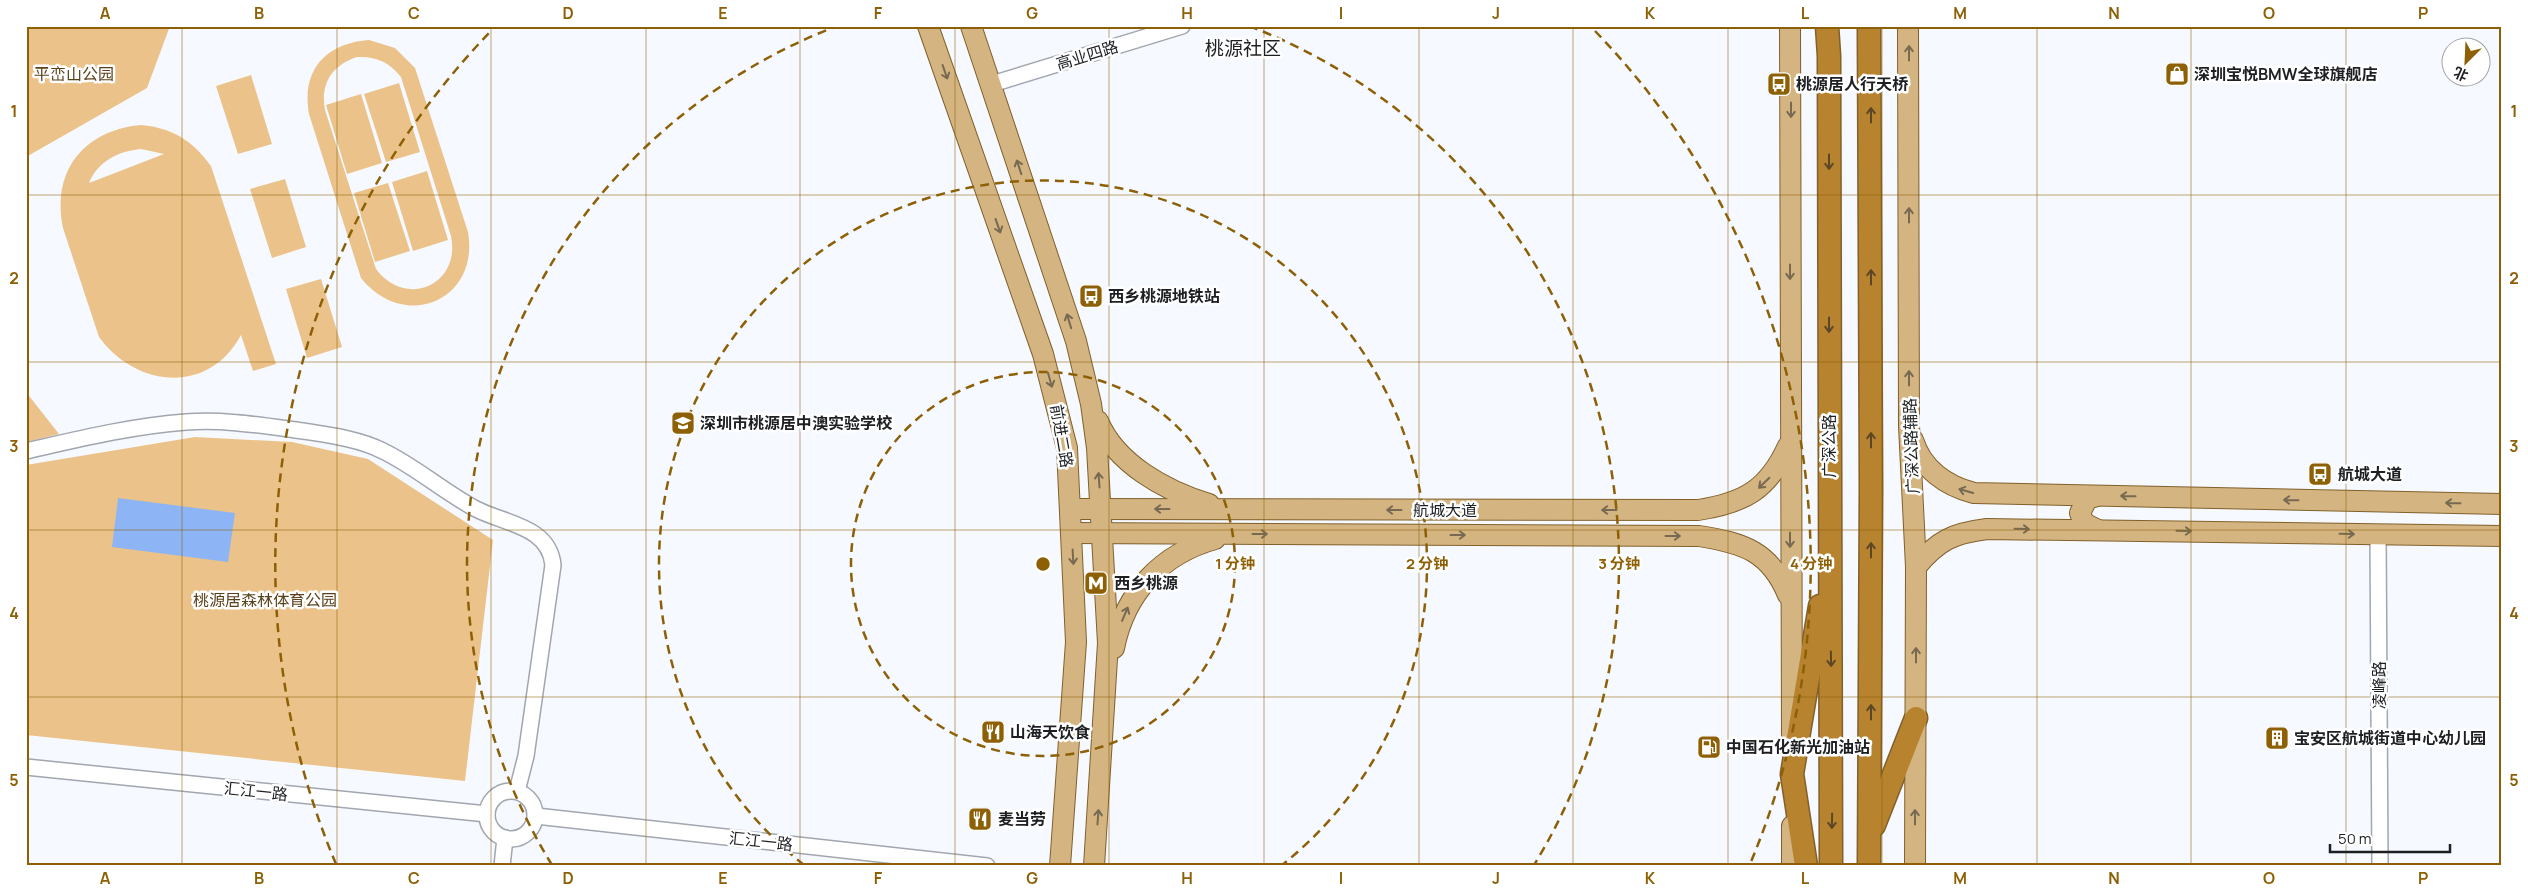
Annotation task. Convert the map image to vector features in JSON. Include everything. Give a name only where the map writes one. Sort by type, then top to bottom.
[{"type":"highway","name":"广深公路","points":[[1827,26],[1829,56],[1831,866]]},
{"type":"highway","points":[[1869,26],[1872,498],[1869,866]]},
{"type":"highway","points":[[1806,866],[1792,774],[1829,546]]},
{"type":"highway","points":[[1869,837],[1916,718]]},
{"type":"main road","name":"前进二路","points":[[928,26],[1043,354],[1067,448],[1075,605],[1075,669],[1060,866]]},
{"type":"main road","name":"前进二路","points":[[971,26],[1063,299],[1091,404],[1097,448],[1103,534],[1108,677],[1094,866]]},
{"type":"main road","points":[[1790,26],[1789,442],[1792,866]]},
{"type":"main road","name":"广深公路辅路","points":[[1908,26],[1908,426],[1916,567],[1915,866]]},
{"type":"main road","points":[[1091,404],[1103,433],[1119,453],[1139,469],[1185,496],[1208,504],[1233,509]]},
{"type":"main road","points":[[1908,426],[1914,446],[1931,470],[1944,482],[1959,490],[1974,493],[2502,504]]},
{"type":"main road","name":"航城大道","points":[[1071,509],[1698,510],[1723,506],[1747,497],[1764,484],[1778,467],[1789,442]]},
{"type":"main road","points":[[2097,496],[2087,499],[2080,513],[2084,523],[2098,530]]},
{"type":"main road","points":[[1916,567],[1929,551],[1947,538],[1964,532],[1988,529],[2502,536]]},
{"type":"main road","name":"航城大道","points":[[1072,533],[1699,536],[1726,540],[1750,548],[1766,559],[1780,576],[1790,599]]},
{"type":"main road","points":[[1108,677],[1125,611],[1138,590],[1154,570],[1176,555],[1199,543],[1233,534]]},
{"type":"street","name":"高业四路","points":[[992,84],[1182,26]]},
{"type":"street","points":[[26,451],[115,431],[188,422],[256,424],[330,435],[382,450],[453,496],[492,516],[532,531],[551,552],[553,565],[526,756],[517,791]]},
{"type":"street","name":"凌峰路","points":[[2378,534],[2380,866]]},
{"type":"street","name":"汇江一路","points":[[26,767],[487,814]]},
{"type":"street","points":[[517,791],[528,797],[536,816],[531,829],[526,834],[519,838],[505,838],[491,829],[487,814],[488,807],[496,795],[502,792],[517,791]]},
{"type":"street","name":"汇江一路","points":[[536,816],[987,866]]},
{"type":"street","points":[[502,866],[505,838]]},
{"type":"green space","name":"平峦山公园","points":[[26,26],[170,26],[147,88],[26,157]]},
{"type":"green space","points":[[369,40],[395,48],[415,68],[468,232],[469,256],[462,276],[451,291],[435,301],[417,305],[398,303],[378,294],[361,278],[309,114],[309,84],[313,72],[329,53],[354,42]],"holes":[[[357,57],[382,61],[392,67],[401,77],[451,236],[452,253],[448,267],[440,279],[429,286],[416,289],[402,288],[388,281],[376,269],[325,110],[324,92],[330,77],[341,65]]]},
{"type":"green space","points":[[251,75],[272,144],[238,154],[216,86]]},
{"type":"green space","points":[[399,83],[420,152],[386,162],[364,94]]},
{"type":"green space","points":[[361,94],[382,163],[347,174],[326,105]]},
{"type":"green space","points":[[141,125],[163,129],[181,137],[197,149],[211,166],[276,364],[253,371],[241,335],[227,354],[211,368],[192,375],[172,378],[152,375],[132,367],[114,354],[99,337],[63,228],[62,189],[67,172],[76,157],[88,145],[103,135]],"holes":[[[141,149],[164,154],[89,183],[98,169],[110,158],[117,155]]]},
{"type":"green space","points":[[427,171],[448,240],[413,251],[392,182]]},
{"type":"green space","points":[[285,179],[306,247],[272,258],[250,189]]},
{"type":"green space","points":[[388,183],[410,251],[375,262],[354,193]]},
{"type":"green space","points":[[321,279],[342,347],[307,358],[286,289]]},
{"type":"green space","points":[[26,392],[59,434],[26,442]]},
{"type":"green space","name":"桃源居森林体育公园","points":[[195,437],[292,442],[368,459],[493,540],[465,781],[26,735],[26,465]]},
{"type":"water","points":[[118,498],[235,513],[228,562],[112,547]]},
{"type":"place","name":"深圳宝悦BMW全球旗舰店","points":[[2177,74]]},
{"type":"place","name":"桃源居人行天桥","points":[[1779,84]]},
{"type":"place","name":"西乡桃源地铁站","points":[[1091,296]]},
{"type":"place","name":"深圳市桃源居中澳实验学校","points":[[683,423]]},
{"type":"place","name":"航城大道","points":[[2320,474]]},
{"type":"place","name":"西乡桃源","points":[[1096,583]]},
{"type":"place","name":"山海天饮食","points":[[993,732]]},
{"type":"place","name":"宝安区航城街道中心幼儿园","points":[[2277,738]]},
{"type":"place","name":"中国石化新光加油站","points":[[1709,747]]},
{"type":"place","name":"麦当劳","points":[[980,819]]},
{"type":"district","name":"桃源社区","points":[[1243,48]]}]
